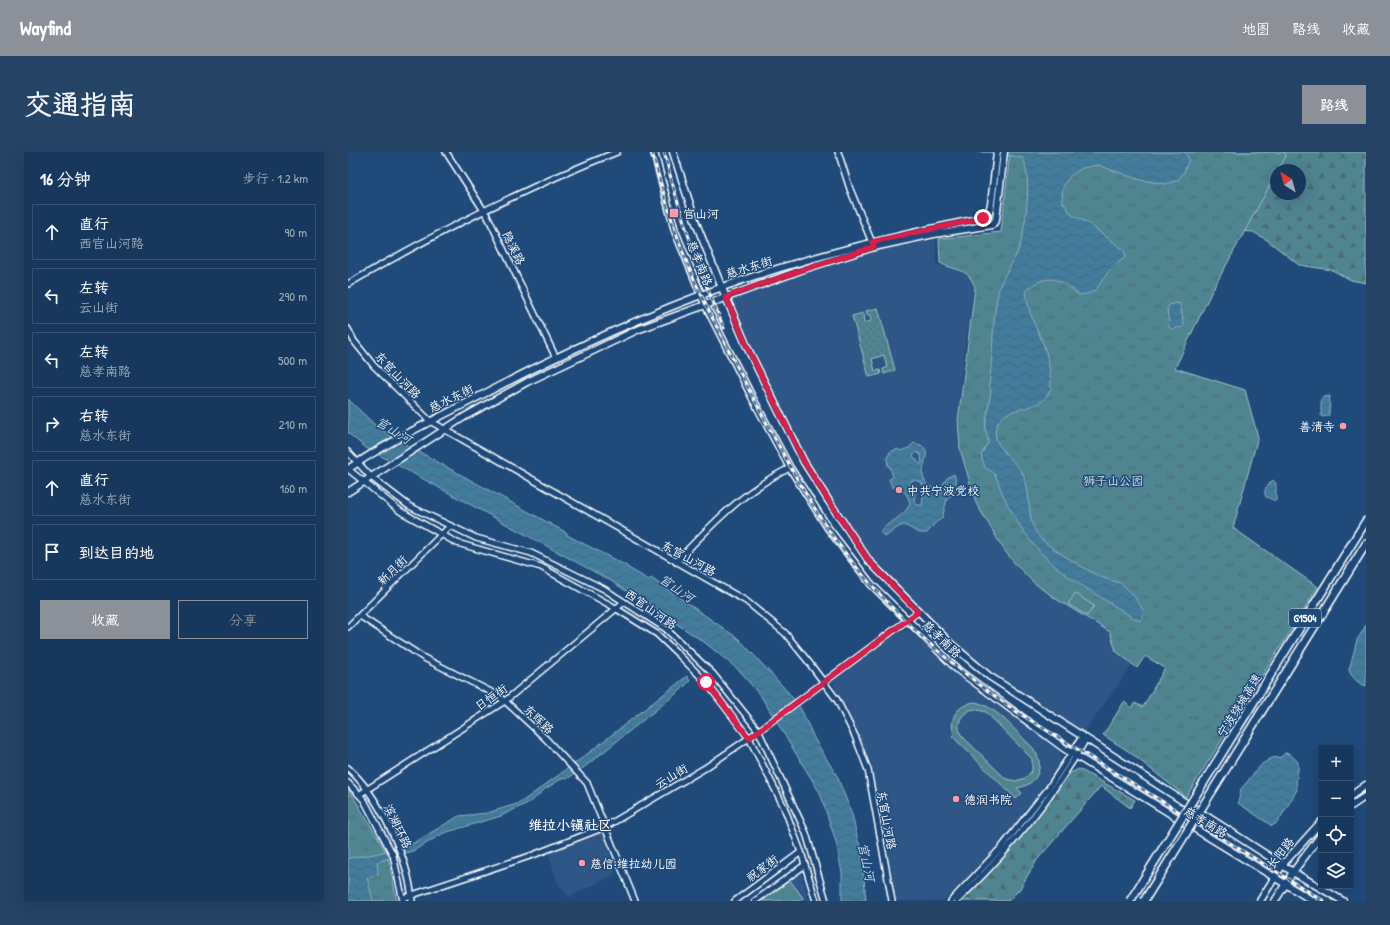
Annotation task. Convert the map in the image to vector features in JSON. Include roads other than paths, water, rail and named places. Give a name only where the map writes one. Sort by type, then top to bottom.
[{"type":"highway","name":"宁波绕城高速","points":[[1130,901],[1366,520]]},
{"type":"highway","name":"宁波绕城高速","points":[[1144,901],[1366,544]]},
{"type":"main road","name":"慈孝南路","points":[[654,152],[675,231],[705,304],[790,468],[828,528],[871,584],[958,670],[1074,755],[1313,901]]},
{"type":"main road","name":"慈孝南路","points":[[673,152],[696,223],[751,356],[804,462],[869,561],[951,644],[989,676],[1283,864],[1293,872],[1343,901]]},
{"type":"main road","name":"慈水东街","points":[[348,469],[374,452],[430,421],[556,358],[630,324],[701,295],[873,245],[983,218],[988,215],[991,204],[997,152]]},
{"type":"main road","name":"慈水东街","points":[[348,492],[445,430],[527,382],[637,330],[705,304],[873,245],[992,225],[996,220],[1004,152]]},
{"type":"main road","points":[[1354,794],[1366,785]]},
{"type":"main road","points":[[1354,804],[1366,796]]},
{"type":"main road","name":"长阳路","points":[[1260,901],[1283,864],[1318,825]]},
{"type":"main road","name":"长阳路","points":[[1275,901],[1293,872],[1318,839]]},
{"type":"street","name":"隐溪路","points":[[446,152],[485,212],[556,358]]},
{"type":"street","points":[[348,284],[413,247],[485,212],[617,152]]},
{"type":"street","points":[[838,152],[850,189],[873,245]]},
{"type":"street","name":"东官山河路","points":[[348,329],[354,340],[374,366],[430,421],[746,601],[785,633],[823,681],[840,706],[855,736],[868,770],[892,901]]},
{"type":"street","name":"西官山河路","points":[[348,452],[371,477],[409,506],[476,538],[531,553],[604,589],[666,629],[713,674],[758,730],[806,833],[826,901]]},
{"type":"street","points":[[676,562],[722,516],[754,489],[790,468]]},
{"type":"street","name":"西官山河路","points":[[348,469],[400,511],[456,542],[541,567],[657,634],[706,682],[749,738],[784,807],[801,852],[816,901]]},
{"type":"street","name":"新月街","points":[[348,627],[450,526]]},
{"type":"street","name":"日恒街","points":[[360,794],[505,701],[624,602]]},
{"type":"street","name":"云山街","points":[[403,900],[533,855],[604,827],[705,768],[749,738],[804,695],[918,612]]},
{"type":"street","name":"东晖路","points":[[360,616],[424,658],[493,692],[505,701],[545,738],[587,783],[635,901]]},
{"type":"street","points":[[957,901],[1008,846],[1046,798],[1084,738]]},
{"type":"street","points":[[951,901],[1002,847],[1074,755]]},
{"type":"street","name":"滨湖环路","points":[[348,768],[361,780],[367,789],[397,843],[407,874],[412,898]]},
{"type":"street","name":"滨湖环路","points":[[348,783],[360,794],[393,855],[403,900]]},
{"type":"street","name":"祝家街","points":[[735,901],[801,852]]},
{"type":"street","name":"祝家街","points":[[755,901],[805,866]]},
{"type":"water","points":[[991,152],[1184,152],[1189,159],[1184,172],[1178,180],[1166,184],[1140,180],[1098,165],[1082,168],[1070,176],[1063,187],[1062,201],[1072,215],[1086,222],[1124,250],[1126,257],[1113,267],[1095,290],[1086,294],[1079,295],[1059,281],[1053,279],[1041,281],[1026,290],[1031,315],[1046,352],[1050,370],[1051,388],[1046,398],[1042,401],[1035,405],[1011,412],[1002,418],[998,423],[996,430],[998,444],[1022,472],[1027,488],[1032,522],[1040,538],[1060,553],[1088,570],[1124,586],[1133,595],[1144,612],[1140,621],[1070,578],[1042,554],[1016,520],[1009,508],[995,475],[985,468],[981,455],[988,443],[988,437],[985,429],[991,390],[989,386],[996,301],[1001,284],[1017,253],[1022,239],[1028,190],[1026,167],[1023,158]]},
{"type":"water","points":[[1177,303],[1180,304],[1184,325],[1183,327],[1172,329],[1169,327],[1167,308],[1169,305]]},
{"type":"water","points":[[1330,396],[1329,415],[1323,417],[1321,416],[1321,399],[1323,397]]},
{"type":"water","points":[[348,399],[374,424],[394,438],[567,533],[567,535],[627,566],[649,580],[651,578],[739,639],[788,692],[801,709],[815,740],[837,776],[852,814],[858,841],[861,846],[866,901],[842,901],[842,873],[836,842],[820,793],[762,698],[740,671],[704,642],[611,581],[366,448],[348,433]]},
{"type":"water","points":[[914,443],[924,447],[926,450],[923,473],[924,479],[928,486],[936,490],[940,489],[947,478],[954,474],[958,488],[947,499],[942,518],[934,524],[927,533],[920,533],[904,525],[885,537],[880,532],[901,516],[908,508],[910,503],[904,491],[896,487],[892,487],[889,479],[893,477],[890,467],[888,466],[887,458],[890,452],[898,449],[900,451],[909,448]],"holes":[[[916,452],[921,455],[922,463],[920,464],[913,456]],[[914,480],[921,482],[924,487],[922,505],[917,505],[914,501],[915,493],[909,485],[911,481]]]},
{"type":"water","points":[[1273,480],[1276,483],[1276,501],[1266,497],[1265,494],[1266,487]]},
{"type":"water","points":[[1366,625],[1366,686],[1356,680],[1349,670],[1357,640]]},
{"type":"water","points":[[687,676],[690,681],[682,689],[586,766],[567,779],[563,778],[545,789],[532,801],[501,816],[444,833],[413,851],[377,862],[378,875],[367,877],[373,901],[348,901],[348,858],[370,855],[410,845],[459,816],[487,813],[520,803],[582,758]]},
{"type":"water","points":[[1285,753],[1290,754],[1298,762],[1296,783],[1297,790],[1278,822],[1272,826],[1238,803],[1241,789],[1262,764],[1272,758],[1281,757]]},
{"type":"railway","points":[[652,152],[681,247],[700,292],[723,339],[798,481],[832,535],[872,585],[894,609],[941,653],[965,674],[1017,712],[1324,901]]},
{"type":"railway","points":[[664,152],[690,241],[724,328]]},
{"type":"place","name":"官山河","points":[[674,213]]},
{"type":"place","name":"善清寺","points":[[1343,426]]},
{"type":"place","name":"中共宁波党校","points":[[899,490]]},
{"type":"place","name":"德润书院","points":[[956,799]]},
{"type":"place","name":"慈信·维拉幼儿园","points":[[582,863]]},
{"type":"district","name":"维拉小镇社区","points":[[570,824]]},
{"type":"park label","name":"狮子山公园","points":[[1113,480]]}]
